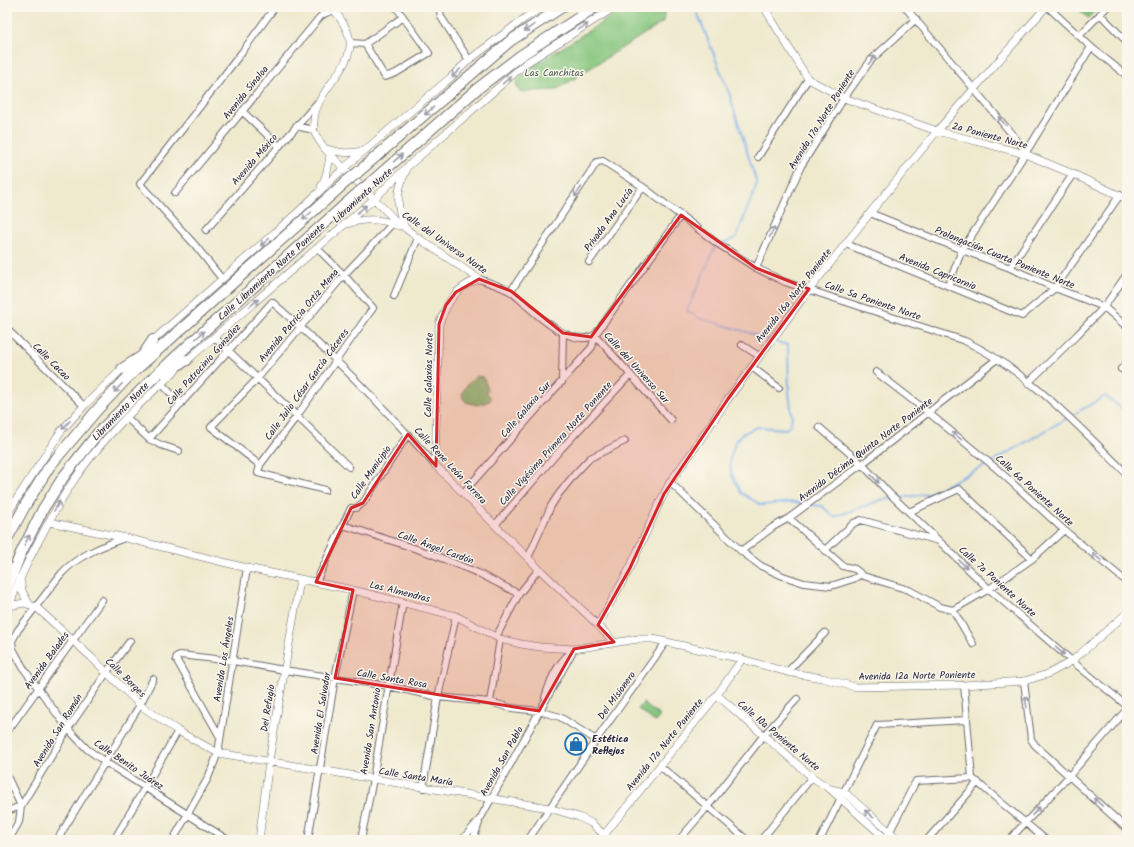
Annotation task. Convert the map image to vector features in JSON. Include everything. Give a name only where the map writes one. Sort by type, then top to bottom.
[{"type":"highway","name":"Calle Libramiento Norte Poniente","points":[[7,539],[26,504],[49,467],[97,410],[126,372],[167,342],[347,181],[510,42],[562,7]]},
{"type":"highway","name":"Calle Libramiento Norte Poniente","points":[[7,589],[23,548],[43,509],[64,476],[98,434],[185,356],[359,192],[477,89],[520,56],[595,7]]},
{"type":"highway","points":[[144,355],[153,340]]},
{"type":"highway","points":[[126,372],[144,355],[167,342]]},
{"type":"highway","points":[[157,381],[185,356]]},
{"type":"street","points":[[222,279],[195,245],[140,184],[275,7]]},
{"type":"street","name":"Avenida Sinaloa","points":[[175,193],[320,17],[325,13],[342,7]]},
{"type":"street","points":[[365,44],[386,77],[429,52],[396,7]]},
{"type":"street","points":[[443,7],[440,10],[440,16],[469,60]]},
{"type":"street","points":[[7,514],[61,431],[84,406],[126,372],[153,340],[344,168],[469,60],[542,7]]},
{"type":"street","name":"Libramiento Norte","points":[[185,356],[214,337],[374,199],[526,63],[615,7]]},
{"type":"street","points":[[758,157],[808,80],[764,7]]},
{"type":"street","points":[[905,7],[975,88],[1026,152]]},
{"type":"street","points":[[1047,7],[1080,35],[1091,47],[1127,76]]},
{"type":"street","name":"Avenida 16a Norte Poniente","points":[[598,625],[630,568],[670,482],[759,356],[809,289],[937,131],[1047,7]]},
{"type":"street","points":[[1080,35],[1107,7]]},
{"type":"street","points":[[296,126],[314,130],[314,118],[318,102],[348,56],[350,43],[349,36],[340,17],[334,9]]},
{"type":"street","points":[[1100,14],[1127,42]]},
{"type":"street","points":[[350,43],[365,44],[403,18]]},
{"type":"street","name":"Avenida 17a Norte Poniente","points":[[756,268],[801,166],[844,98],[871,60],[916,20]]},
{"type":"street","points":[[948,286],[962,250],[1026,152],[1091,47]]},
{"type":"street","name":"2a Poniente Norte","points":[[808,80],[844,98],[937,131],[1026,152],[1127,199]]},
{"type":"street","name":"Avenida México","points":[[206,230],[318,102]]},
{"type":"street","points":[[242,111],[279,146]]},
{"type":"street","name":"Calle del Universo Norte","points":[[314,130],[318,140],[328,151],[406,230],[479,279],[511,291],[536,314],[563,334]]},
{"type":"street","points":[[318,193],[326,179],[329,166],[328,151],[351,154],[364,151]]},
{"type":"street","name":"Calle 5a Poniente Norte","points":[[511,291],[597,162],[600,160],[643,187],[718,244],[756,268],[785,282],[965,341],[998,359],[1065,413],[1127,474]]},
{"type":"street","points":[[342,226],[354,221],[367,219],[396,220],[400,182],[408,167]]},
{"type":"street","points":[[1010,268],[1073,174]]},
{"type":"street","name":"Privada Ana Lucía","points":[[589,262],[643,187]]},
{"type":"street","points":[[1055,288],[1120,196]]},
{"type":"street","name":"Prolongación Cuarta Poniente Norte","points":[[870,213],[1104,307],[1127,327]]},
{"type":"street","name":"Calle Galaxia Sur","points":[[463,493],[592,346],[595,334],[681,215]]},
{"type":"street","name":"Avenida Patricia Ortiz Mena","points":[[260,465],[211,427],[257,379],[344,275],[396,220]]},
{"type":"street","points":[[394,296],[418,238]]},
{"type":"street","name":"Avenida Capricornio","points":[[846,244],[1022,316],[1055,288]]},
{"type":"street","points":[[321,252],[344,275]]},
{"type":"street","points":[[1028,383],[1078,335],[1104,307],[1127,274]]},
{"type":"street","name":"Calle Julio César García Cáceres","points":[[325,490],[258,473],[260,465],[297,416],[373,308],[344,275]]},
{"type":"street","name":"Calle Galaxias Norte","points":[[435,465],[439,324],[446,305],[456,292],[469,282],[479,279]]},
{"type":"street","name":"Calle Rene León Farrera","points":[[272,302],[337,360],[408,434],[435,465],[614,642]]},
{"type":"street","name":"Calle Patrocinio González","points":[[149,439],[272,302]]},
{"type":"street","name":"Calle Cacao","points":[[7,329],[84,406]]},
{"type":"street","points":[[562,382],[563,334]]},
{"type":"street","name":"Calle del Universo Sur","points":[[563,334],[578,338],[587,338],[595,334],[670,420]]},
{"type":"street","points":[[214,337],[349,467]]},
{"type":"street","points":[[742,346],[759,356]]},
{"type":"street","name":"Avenida Décima Quinta Norte Poniente","points":[[741,551],[800,511],[998,359]]},
{"type":"street","points":[[1121,369],[1127,364]]},
{"type":"street","points":[[752,367],[779,388]]},
{"type":"street","name":"Calle 6a Poniente Norte","points":[[876,372],[984,458],[1064,530],[1127,582]]},
{"type":"street","name":"Calle Vigésima Primera Norte Poniente","points":[[495,525],[561,449],[630,374]]},
{"type":"street","points":[[157,381],[181,404]]},
{"type":"street","name":"Libramiento Norte","points":[[8,610],[20,578],[48,522],[72,482],[101,445],[157,381]]},
{"type":"street","points":[[126,418],[149,439],[160,445],[179,451]]},
{"type":"street","name":"Calle 7a Poniente Norte","points":[[820,427],[862,464],[889,493],[989,589],[1127,708]]},
{"type":"street","name":"Calle Municipio","points":[[316,582],[351,508],[356,508],[362,503],[408,434]]},
{"type":"street","points":[[528,558],[551,506],[574,474],[590,458],[625,441]]},
{"type":"street","points":[[670,482],[741,551],[761,566],[783,576],[804,583],[831,586],[853,579],[860,575]]},
{"type":"street","points":[[907,510],[958,489],[1032,559]]},
{"type":"street","points":[[790,518],[843,566],[855,569],[860,573],[860,575],[909,590],[940,608],[953,610],[989,589],[1032,559],[1064,530]]},
{"type":"street","points":[[825,550],[858,520],[940,541]]},
{"type":"street","name":"Las Almendras","points":[[48,522],[126,538],[247,568],[403,602],[456,616],[498,638],[540,647],[574,649],[638,639],[666,642]]},
{"type":"street","name":"Calle Ángel Cardón","points":[[343,525],[429,553],[478,573],[519,594]]},
{"type":"street","points":[[8,610],[18,604],[32,606],[68,566],[107,544],[126,538]]},
{"type":"street","name":"Avenida Los Ángeles","points":[[173,840],[208,778],[218,753],[247,568]]},
{"type":"street","points":[[490,702],[498,638],[519,594],[539,569]]},
{"type":"street","name":"Calle Borges","points":[[20,578],[22,591],[32,606],[73,640],[140,705],[178,731],[218,753]]},
{"type":"street","name":"Del Refugio","points":[[259,840],[269,761],[300,580]]},
{"type":"street","name":"Avenida El Salvador","points":[[308,840],[352,590]]},
{"type":"street","name":"Avenida Balades","points":[[7,732],[102,600]]},
{"type":"street","name":"Avenida San Antonio","points":[[361,840],[373,779],[403,602]]},
{"type":"street","name":"Calle Benito Juárez","points":[[32,606],[14,637],[12,644],[14,653],[68,729],[87,749],[105,762],[146,787],[226,840]]},
{"type":"street","points":[[953,610],[973,644]]},
{"type":"street","name":"Avenida 12a Norte Poniente","points":[[666,642],[742,659],[787,672],[822,678],[856,687],[964,685],[1024,681],[1048,674],[1072,661],[1127,613]]},
{"type":"street","points":[[423,788],[438,697],[456,616]]},
{"type":"street","points":[[787,672],[825,633]]},
{"type":"street","name":"Avenida San Román","points":[[11,836],[19,822],[21,806],[68,729],[106,672],[130,641]]},
{"type":"street","name":"Del Misionero","points":[[528,840],[596,740],[666,642]]},
{"type":"street","name":"Avenida San Pablo","points":[[462,840],[480,819],[492,798],[539,712],[553,674],[562,659],[574,649]]},
{"type":"street","name":"Calle Santa Rosa","points":[[220,737],[176,659],[177,656],[180,655],[233,661],[388,686],[438,697],[490,702],[511,708],[560,716],[596,740]]},
{"type":"street","name":"Avenida 17a Norte Poniente","points":[[602,837],[717,695],[742,659]]},
{"type":"street","points":[[57,840],[140,705],[154,679]]},
{"type":"street","points":[[1024,681],[1031,739],[1035,745],[1070,775],[1127,829]]},
{"type":"street","points":[[927,840],[975,780],[966,720],[964,685]]},
{"type":"street","name":"Calle 10a Poniente Norte","points":[[717,695],[812,777],[842,795],[899,840]]},
{"type":"street","points":[[679,840],[764,735],[797,699]]},
{"type":"street","points":[[1009,840],[1070,775],[1127,708]]},
{"type":"street","points":[[820,840],[877,725],[966,720]]},
{"type":"street","points":[[114,840],[178,731]]},
{"type":"street","name":"Calle Santa María","points":[[218,753],[549,808],[579,817],[591,823],[602,837],[610,840]]},
{"type":"street","points":[[660,766],[747,840]]},
{"type":"street","points":[[7,776],[21,806],[7,811]]},
{"type":"street","points":[[760,840],[812,777]]},
{"type":"street","points":[[842,795],[886,840],[916,781],[975,780],[1046,840]]},
{"type":"street","name":"Avenida San Pablo","points":[[473,840],[480,819]]},
{"type":"highlighted area","points":[[681,215],[756,268],[809,289],[728,399],[664,494],[630,568],[598,625],[614,642],[574,649],[539,711],[335,678],[353,590],[316,582],[351,508],[363,503],[408,434],[436,466],[439,324],[446,305],[456,292],[479,279],[511,291],[563,333],[591,337]]},
{"type":"green space","name":"Las Canchitas","points":[[626,7],[665,7],[663,22],[556,90],[519,92],[516,82],[533,66]]},
{"type":"green space","points":[[1076,7],[1099,7],[1088,18]]},
{"type":"green space","points":[[476,376],[483,377],[488,389],[486,392],[490,396],[490,401],[477,405],[466,402],[462,395],[467,385]]},
{"type":"green space","points":[[643,703],[660,716],[655,722],[638,709]]},
{"type":"waterway","points":[[695,7],[729,93],[757,184],[736,238],[722,244]]},
{"type":"waterway","points":[[718,246],[715,247],[687,311],[699,318],[769,340]]},
{"type":"waterway","points":[[773,341],[788,345],[789,392],[792,418],[790,425],[786,429],[757,427],[742,434],[735,443],[730,459],[731,473],[741,493],[761,505],[793,502],[804,504]]},
{"type":"waterway","points":[[992,462],[1105,396],[1127,412]]},
{"type":"waterway","points":[[811,505],[822,506],[834,517],[881,500],[929,494],[988,464]]},
{"type":"place","name":"Estética Reflejos","points":[[576,744]]}]
